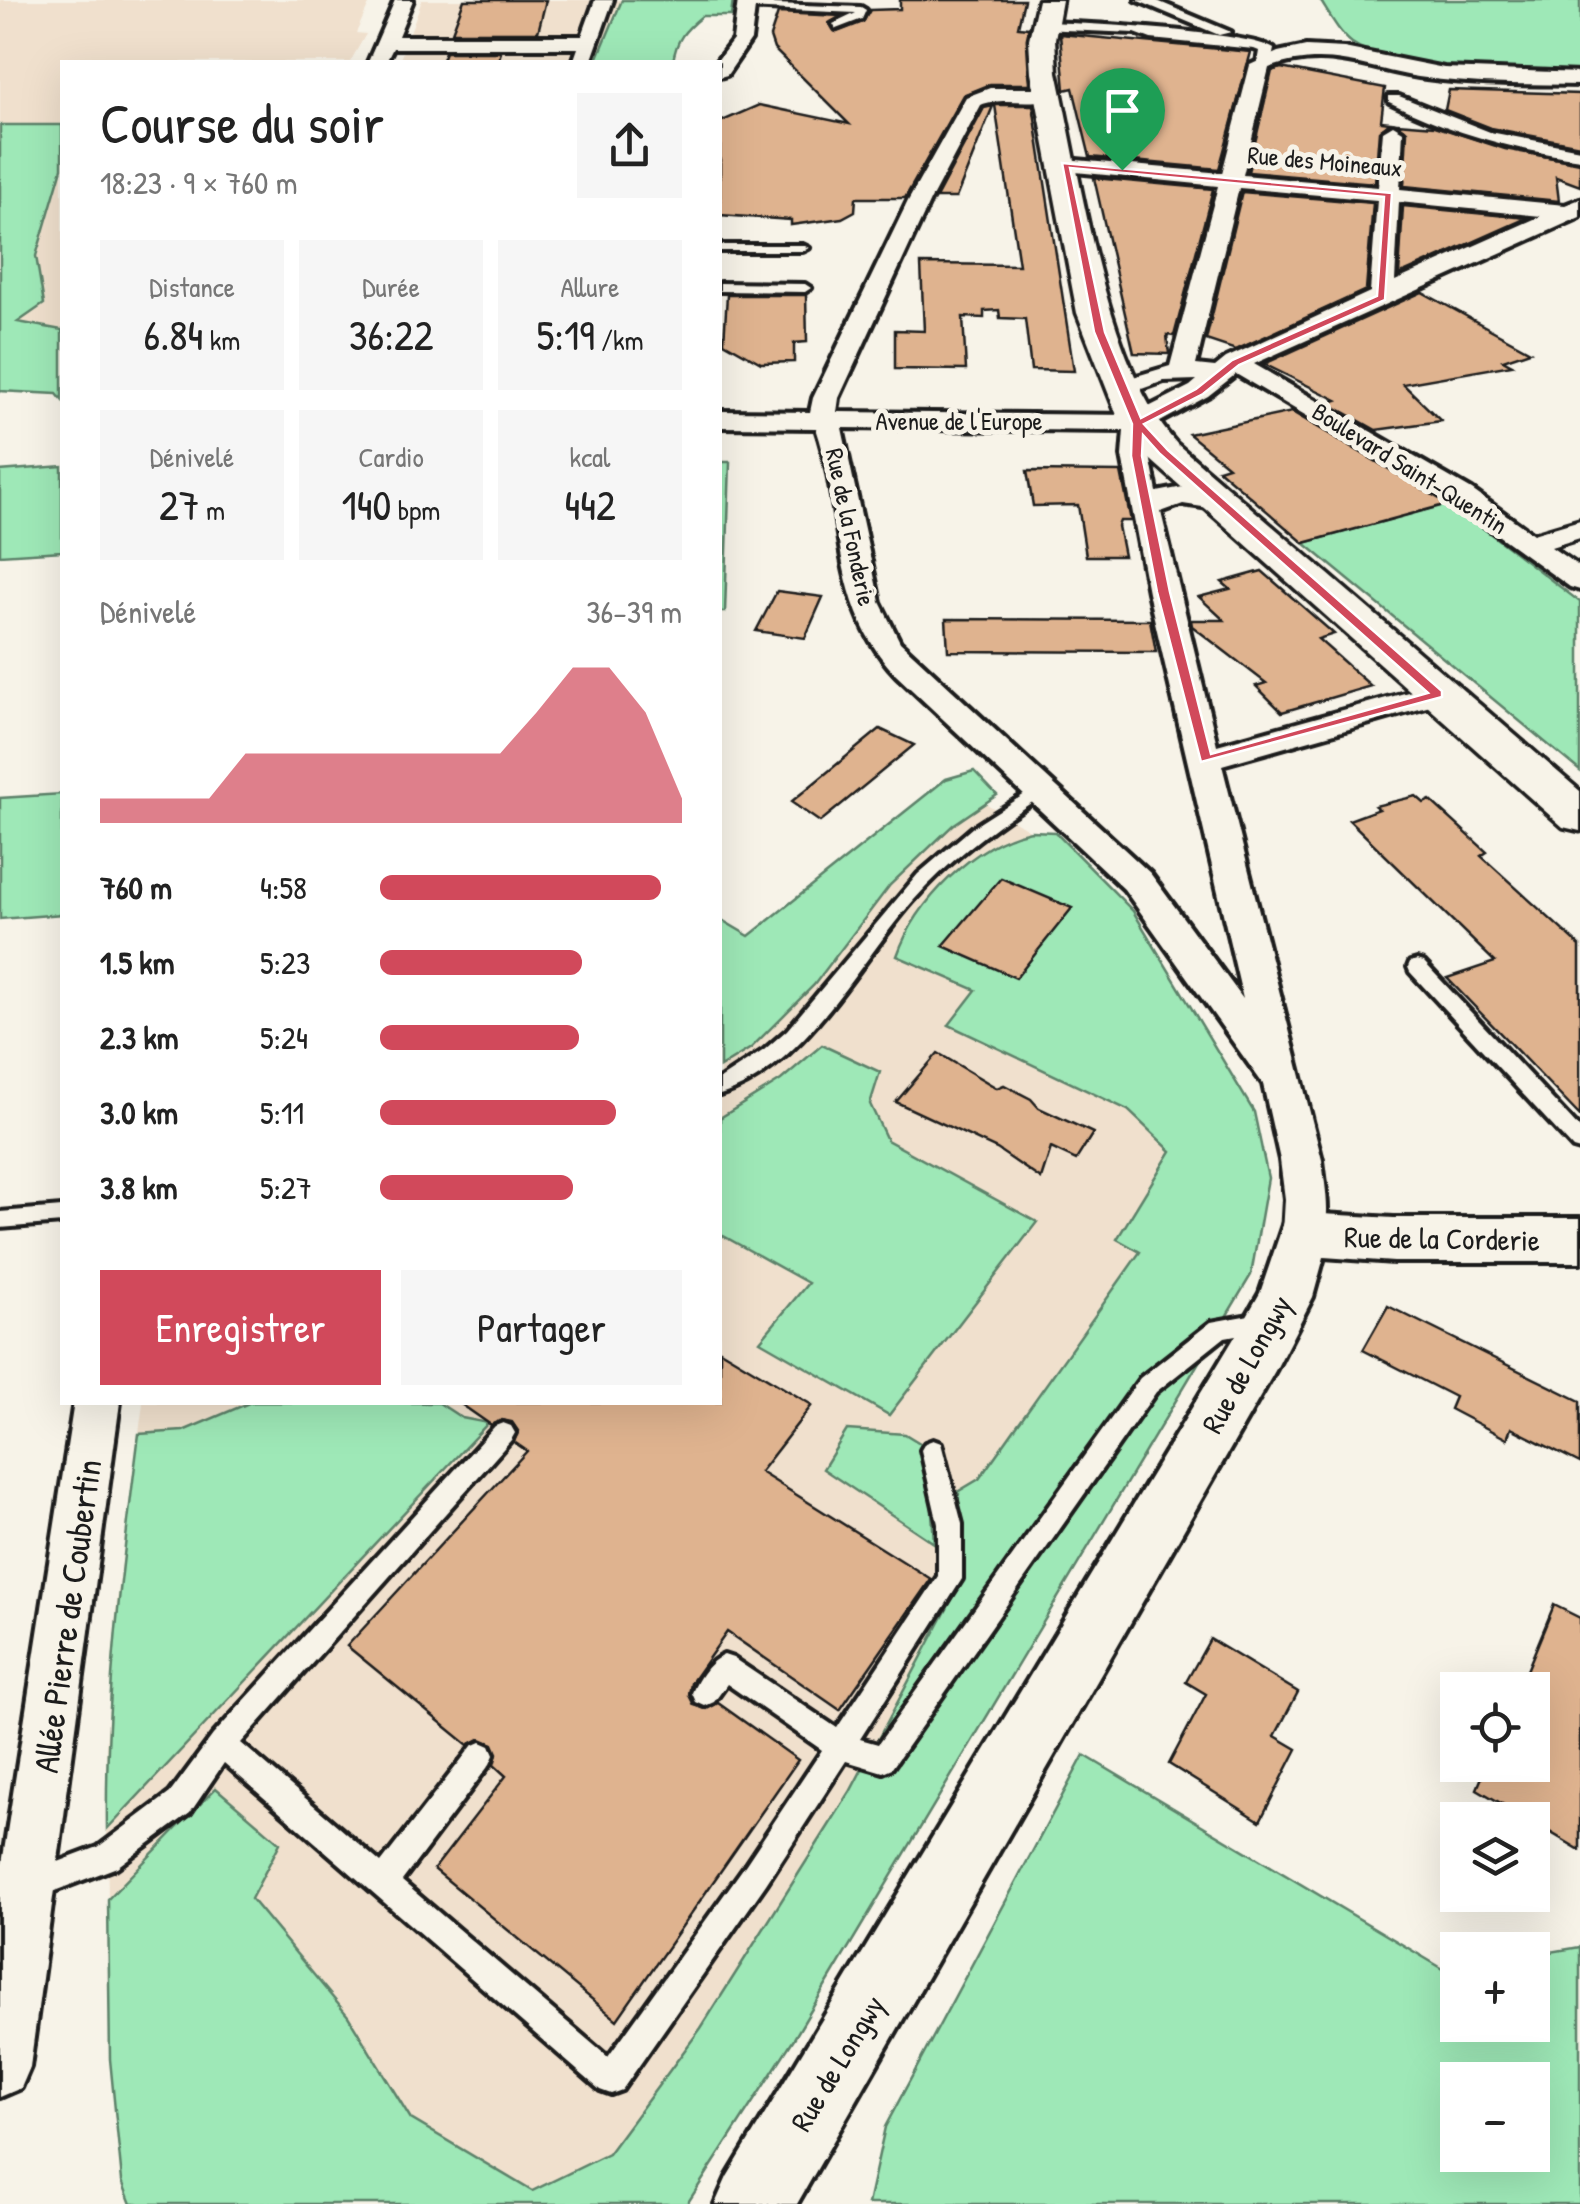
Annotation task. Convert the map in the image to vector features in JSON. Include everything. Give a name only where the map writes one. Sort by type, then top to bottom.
[{"type":"main road","points":[[1047,13],[1042,54],[1048,94],[1090,293],[1124,392],[1222,502],[1580,816]]},
{"type":"street","points":[[379,60],[404,0]]},
{"type":"street","points":[[583,60],[604,0]]},
{"type":"street","points":[[1143,0],[1260,54]]},
{"type":"street","points":[[722,68],[742,40],[746,3]]},
{"type":"street","points":[[1047,13],[1260,54],[1338,50],[1396,67],[1454,75],[1580,80]]},
{"type":"street","points":[[386,42],[588,42]]},
{"type":"street","points":[[1180,379],[1260,54]]},
{"type":"street","points":[[1382,298],[1396,67]]},
{"type":"street","name":"Rue de la Fonderie","points":[[1048,94],[990,94],[973,100],[918,201],[826,398],[823,411],[835,446],[865,602],[886,646],[942,702],[1103,847],[1146,893],[1285,1085]]},
{"type":"street","points":[[1394,99],[1446,122],[1524,148],[1580,154]]},
{"type":"street","name":"Rue des Moineaux","points":[[1065,165],[1576,210]]},
{"type":"street","points":[[1124,392],[1230,367],[1576,210]]},
{"type":"street","name":"Boulevard Saint-Quentin","points":[[1230,367],[1462,496],[1580,581]]},
{"type":"street","points":[[1124,392],[1180,379]]},
{"type":"street","name":"Avenue de l'Europe","points":[[722,419],[826,420],[1124,392],[1180,379]]},
{"type":"street","name":"Rue de Longwy","points":[[754,2204],[1286,1298],[1304,1234],[1306,1199],[1285,1085],[1164,592],[1124,392]]},
{"type":"street","points":[[1147,509],[1162,496],[1188,494],[1222,502]]},
{"type":"street","points":[[1530,544],[1580,529]]},
{"type":"street","points":[[1206,760],[1437,694]]},
{"type":"street","name":"Rue de la Corderie","points":[[1304,1234],[1394,1240],[1580,1240]]},
{"type":"street","name":"Allée Pierre de Coubertin","points":[[0,2067],[98,1405]]},
{"type":"lane","points":[[746,3],[862,10],[859,17],[836,26]]},
{"type":"lane","points":[[722,248],[803,248]]},
{"type":"lane","points":[[722,287],[806,288]]},
{"type":"lane","points":[[722,1087],[744,1078],[773,1054],[834,990],[891,914],[934,868],[1002,813],[1039,790]]},
{"type":"lane","points":[[1417,967],[1580,1142]]},
{"type":"lane","points":[[0,1220],[60,1215]]},
{"type":"lane","points":[[705,1693],[724,1667],[840,1746],[883,1759],[1148,1386],[1219,1329],[1273,1320]]},
{"type":"lane","points":[[29,1886],[107,1857],[180,1803],[222,1744],[502,1433]]},
{"type":"lane","points":[[222,1744],[610,2079],[756,1874],[950,1579],[950,1524],[933,1450]]},
{"type":"lane","points":[[384,1882],[481,1755]]},
{"type":"shaded area","points":[[0,0],[371,0],[356,33],[366,34],[351,60],[60,60],[60,125],[0,125]]},
{"type":"shaded area","points":[[422,0],[622,0],[597,60],[400,60]]},
{"type":"shaded area","points":[[60,175],[60,330],[17,322],[44,304],[36,256]]},
{"type":"shaded area","points":[[946,779],[1031,831],[1055,832],[1133,911],[1254,1112],[1268,1178],[1251,1275],[687,2204],[131,2204],[122,2181],[110,2059],[106,1746],[117,1601],[143,1405],[722,1405],[722,920],[749,936]]},
{"type":"green space","points":[[622,0],[733,0],[731,16],[702,16],[691,26],[679,41],[673,60],[597,60]]},
{"type":"green space","points":[[1320,0],[1580,0],[1580,71],[1462,68],[1372,53],[1352,43]]},
{"type":"green space","points":[[0,125],[60,125],[60,175],[36,256],[44,304],[18,322],[60,330],[60,398],[57,394],[0,391]]},
{"type":"green space","points":[[722,462],[730,462],[725,612]]},
{"type":"green space","points":[[60,466],[60,551],[0,555],[0,471]]},
{"type":"green space","points":[[1450,503],[1580,602],[1580,771],[1304,543]]},
{"type":"green space","points":[[974,771],[997,795],[953,825],[890,885],[814,985],[751,1048],[722,1066],[722,920],[749,936],[946,779]]},
{"type":"green space","points":[[60,794],[60,914],[0,919],[0,798]]},
{"type":"green space","points":[[1031,831],[1055,832],[1133,911],[1254,1112],[1268,1178],[1251,1275],[795,2037],[687,2204],[131,2204],[122,2181],[110,2059],[108,1899],[216,1788],[280,1843],[251,1899],[348,2016],[411,2119],[532,2191],[608,2154],[701,2028],[850,1792],[957,1590],[959,1491],[979,1479],[1140,1252],[1117,1239],[1171,1151],[1128,1110],[949,1025],[976,990],[897,956],[918,915],[950,877],[989,848]]},
{"type":"green space","points":[[822,1045],[880,1072],[870,1104],[887,1140],[1037,1222],[889,1415],[760,1341],[808,1283],[722,1235],[722,1117],[781,1080]]},
{"type":"green space","points":[[244,1405],[442,1405],[462,1418],[488,1423],[107,1829],[112,1680],[139,1434],[183,1431]]},
{"type":"green space","points":[[847,1430],[905,1434],[928,1448],[934,1543],[823,1469]]},
{"type":"green space","points":[[1084,1755],[1440,1967],[1440,2042],[1550,2042],[1550,1952],[1580,1947],[1580,2204],[868,2204],[885,2127]]},
{"type":"building","points":[[464,0],[546,0],[538,32],[452,32]]},
{"type":"building","points":[[900,0],[1024,0],[1018,27],[1028,28],[1030,84],[990,84],[963,95],[905,198],[856,198],[855,211],[842,218],[791,225],[791,220],[722,215],[722,121],[759,105],[849,124],[774,49],[770,37],[778,13],[841,16],[829,23],[837,32],[863,22],[870,10],[900,9]]},
{"type":"building","points":[[1060,34],[1251,52],[1219,169],[1090,157],[1073,88],[1065,90]]},
{"type":"building","points":[[445,52],[501,52],[499,60],[442,60]]},
{"type":"building","points":[[1281,68],[1385,88],[1381,121],[1390,122],[1379,131],[1375,183],[1248,172],[1272,71]]},
{"type":"building","points":[[1449,90],[1580,94],[1580,145],[1491,128],[1445,110]]},
{"type":"building","points":[[995,105],[1033,105],[1074,371],[1031,370],[1025,319],[1000,318],[999,310],[984,311],[984,318],[963,317],[966,370],[895,369],[895,330],[924,331],[921,264],[1019,265]]},
{"type":"building","points":[[993,106],[956,198],[936,198],[984,108]]},
{"type":"building","points":[[1397,123],[1435,126],[1505,149],[1580,163],[1580,186],[1556,177],[1559,201],[1404,186],[1407,131]]},
{"type":"building","points":[[1094,178],[1213,189],[1174,336],[1167,335],[1169,354],[1134,353]]},
{"type":"building","points":[[1242,192],[1373,203],[1366,290],[1236,350],[1206,340]]},
{"type":"building","points":[[1403,206],[1527,218],[1399,275]]},
{"type":"building","points":[[1422,292],[1530,351],[1503,360],[1512,365],[1403,384],[1441,421],[1376,430],[1328,403],[1337,400],[1264,364]]},
{"type":"building","points":[[727,295],[806,295],[807,342],[794,343],[794,362],[761,363],[724,342]]},
{"type":"building","points":[[1292,412],[1448,504],[1304,543],[1218,469],[1228,466],[1189,434]]},
{"type":"building","points":[[1027,471],[1121,472],[1131,521],[1120,521],[1118,526],[1124,556],[1086,556],[1078,505],[1033,506]]},
{"type":"building","points":[[1262,571],[1334,634],[1318,639],[1371,686],[1282,712],[1256,686],[1266,683],[1192,626],[1191,620],[1224,620],[1199,597],[1230,589],[1222,582]]},
{"type":"building","points":[[777,591],[823,597],[805,638],[756,631]]},
{"type":"building","points":[[946,619],[1150,620],[1156,652],[948,651]]},
{"type":"building","points":[[880,729],[914,745],[820,822],[791,802]]},
{"type":"building","points":[[1416,796],[1424,803],[1430,800],[1487,852],[1481,856],[1580,946],[1580,1116],[1447,978],[1495,962],[1349,820],[1379,809],[1375,806]]},
{"type":"building","points":[[1001,878],[1072,908],[1016,978],[943,946]]},
{"type":"building","points":[[938,1053],[997,1088],[1004,1085],[1031,1099],[1039,1108],[1093,1133],[1076,1160],[1051,1148],[1041,1179],[997,1149],[896,1102]]},
{"type":"building","points":[[1388,1306],[1580,1401],[1580,1463],[1511,1428],[1507,1439],[1450,1409],[1455,1397],[1363,1350]]},
{"type":"building","points":[[722,1351],[812,1405],[760,1472],[931,1579],[840,1710],[727,1632],[691,1683],[689,1695],[694,1705],[707,1709],[718,1703],[798,1760],[617,2020],[434,1869],[506,1776],[494,1765],[497,1753],[493,1744],[479,1739],[468,1745],[347,1646],[527,1451],[514,1442],[518,1431],[512,1422],[502,1420],[491,1425],[462,1405],[722,1405]]},
{"type":"building","points":[[1554,1605],[1580,1618],[1580,1850],[1550,1832],[1550,1802],[1499,1802],[1477,1789],[1480,1782],[1550,1782],[1550,1672],[1526,1672]]},
{"type":"building","points":[[1210,1639],[1298,1692],[1275,1736],[1297,1749],[1260,1821],[1169,1764],[1206,1694],[1186,1682]]},
{"type":"route","points":[[1122,170],[1065,165],[1100,332],[1138,424],[1136,456],[1164,592],[1206,760],[1437,694],[1164,452],[1138,424],[1199,392],[1236,362],[1382,298],[1389,195],[1122,170]]}]
